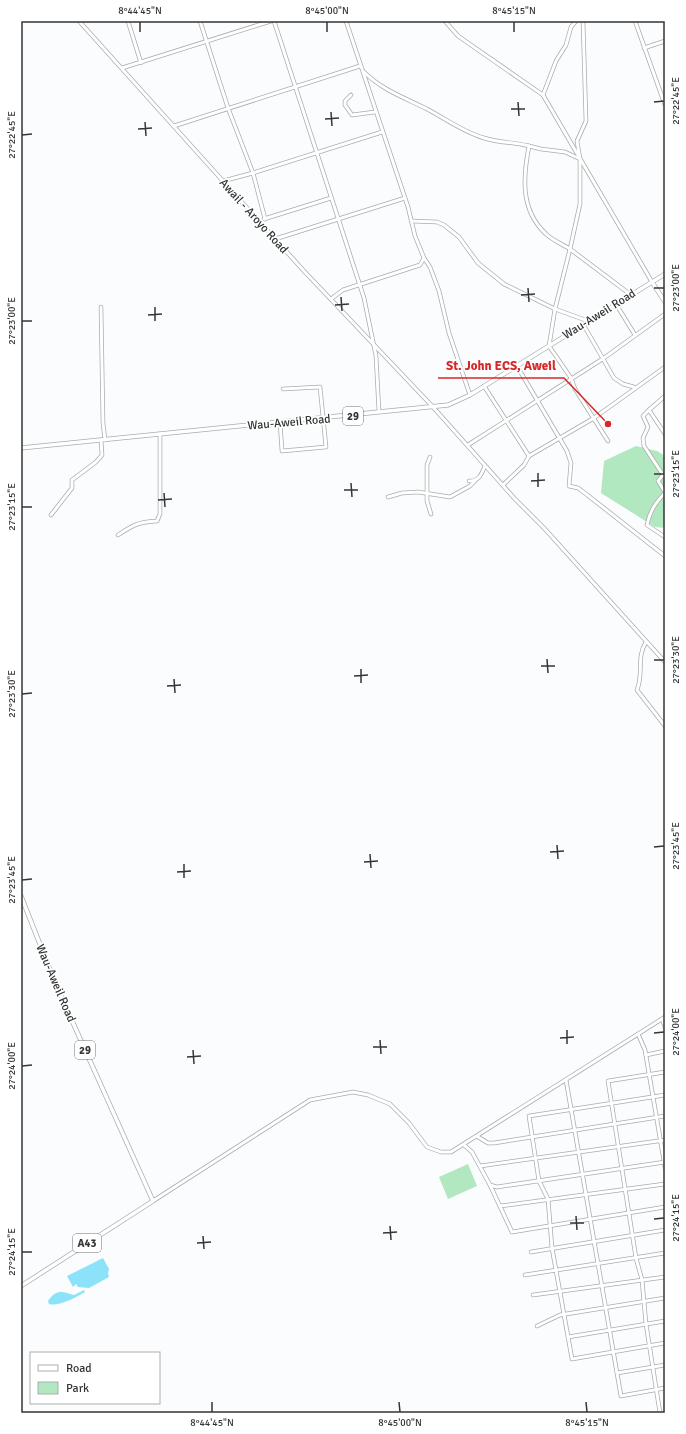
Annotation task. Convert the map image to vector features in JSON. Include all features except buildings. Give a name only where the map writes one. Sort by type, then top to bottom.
[{"type":"main road","name":"Wau-Aweil Road","points":[[21,448],[146,437],[160,434],[448,405],[470,395],[665,274]]},
{"type":"main road","points":[[652,282],[665,302]]},
{"type":"main road","name":"Wau-Aweil Road","points":[[21,896],[56,985],[152,1201]]},
{"type":"main road","name":"A43","points":[[21,1286],[152,1201]]},
{"type":"street","name":"Awail - Aroyo Road","points":[[78,21],[275,239],[433,407],[665,662]]},
{"type":"street","points":[[128,21],[141,63]]},
{"type":"street","points":[[200,21],[228,108],[253,173],[265,219]]},
{"type":"street","points":[[122,68],[271,21]]},
{"type":"street","points":[[274,21],[360,284],[374,346],[379,379],[379,412]]},
{"type":"street","points":[[346,21],[375,112],[405,198],[415,236],[434,278],[448,333],[470,395]]},
{"type":"street","points":[[445,21],[458,36],[543,95],[652,282]]},
{"type":"street","points":[[543,95],[556,61],[566,44],[571,27],[576,21]]},
{"type":"street","points":[[583,21],[586,121],[577,141],[580,159],[580,204],[555,309],[549,346],[571,378],[574,389],[608,440]]},
{"type":"street","points":[[635,21],[665,105]]},
{"type":"street","points":[[644,48],[665,41]]},
{"type":"street","points":[[174,126],[360,66]]},
{"type":"street","points":[[362,71],[403,99],[426,109],[464,132],[485,139],[565,152],[580,159]]},
{"type":"street","points":[[351,95],[345,101],[345,105],[352,116],[375,112]]},
{"type":"street","points":[[223,180],[253,173],[382,132]]},
{"type":"street","points":[[529,146],[524,171],[528,210],[546,234],[570,249],[631,295]]},
{"type":"street","points":[[259,221],[331,198]]},
{"type":"street","points":[[275,239],[405,198]]},
{"type":"street","points":[[411,221],[430,221],[444,225],[459,237],[478,263],[504,284],[555,309],[588,321]]},
{"type":"street","points":[[331,299],[343,290],[420,265],[424,258]]},
{"type":"street","points":[[616,304],[635,335]]},
{"type":"street","points":[[51,515],[72,488],[72,480],[96,462],[102,455],[103,423],[101,307]]},
{"type":"street","points":[[468,445],[536,400],[604,358],[665,314]]},
{"type":"street","points":[[583,324],[604,358],[614,378],[623,384],[634,387]]},
{"type":"street","points":[[516,366],[560,438],[572,463],[569,486],[578,488],[665,556]]},
{"type":"street","points":[[503,485],[524,465],[529,456],[594,418],[634,387],[665,367]]},
{"type":"street","points":[[484,386],[529,456]]},
{"type":"street","points":[[280,422],[282,451],[326,447],[320,387],[283,390]]},
{"type":"street","points":[[665,396],[643,416],[648,427],[643,438],[644,446],[663,475],[658,481],[665,493],[656,502],[649,513],[647,525],[665,537]]},
{"type":"street","points":[[649,410],[665,434]]},
{"type":"street","points":[[118,535],[133,524],[157,521],[160,514],[160,434]]},
{"type":"street","points":[[430,457],[427,465],[427,505],[432,514]]},
{"type":"street","points":[[388,497],[402,493],[450,497],[472,484],[480,476],[486,466]]},
{"type":"street","points":[[469,481],[475,481]]},
{"type":"street","points":[[646,642],[639,659],[641,671],[640,683],[637,690],[665,726]]},
{"type":"street","points":[[152,1201],[310,1100],[353,1092],[368,1095],[390,1104],[409,1123],[427,1147],[433,1151],[447,1153],[478,1137],[663,1018],[665,1027]]},
{"type":"street","points":[[638,1034],[644,1044],[665,1167]]},
{"type":"street","points":[[646,1055],[665,1051]]},
{"type":"street","points":[[660,1413],[646,1324],[642,1280],[632,1236],[608,1081],[665,1072]]},
{"type":"street","points":[[566,1080],[621,1396],[665,1388]]},
{"type":"street","points":[[665,1094],[570,1108],[529,1116],[539,1181],[548,1199],[555,1269],[572,1359],[665,1343]]},
{"type":"street","points":[[478,1137],[488,1143],[494,1143],[665,1116]]},
{"type":"street","points":[[480,1166],[665,1140]]},
{"type":"street","points":[[464,1145],[472,1152],[480,1166],[512,1232],[665,1207]]},
{"type":"street","points":[[490,1185],[497,1187],[665,1162]]},
{"type":"street","points":[[500,1206],[548,1199],[585,1196],[665,1184]]},
{"type":"street","points":[[531,1252],[665,1230]]},
{"type":"street","points":[[525,1275],[555,1269],[598,1264],[665,1253]]},
{"type":"street","points":[[533,1295],[665,1277]]},
{"type":"street","points":[[537,1326],[564,1314],[665,1298]]},
{"type":"street","points":[[568,1337],[665,1321]]},
{"type":"street","points":[[617,1373],[665,1365]]},
{"type":"green space","points":[[636,446],[657,451],[665,456],[665,528],[655,527],[601,493],[604,461]]},
{"type":"green space","points":[[468,1164],[477,1186],[448,1199],[439,1177]]},
{"type":"water","points":[[103,1258],[109,1269],[109,1277],[89,1288],[78,1287],[76,1284],[73,1287],[67,1276]]},
{"type":"water","points":[[84,1290],[85,1292],[67,1301],[53,1305],[49,1304],[48,1301],[54,1294],[63,1292],[74,1295]]},
{"type":"place","name":"St. John ECS, Aweil","points":[[608,424]]}]
